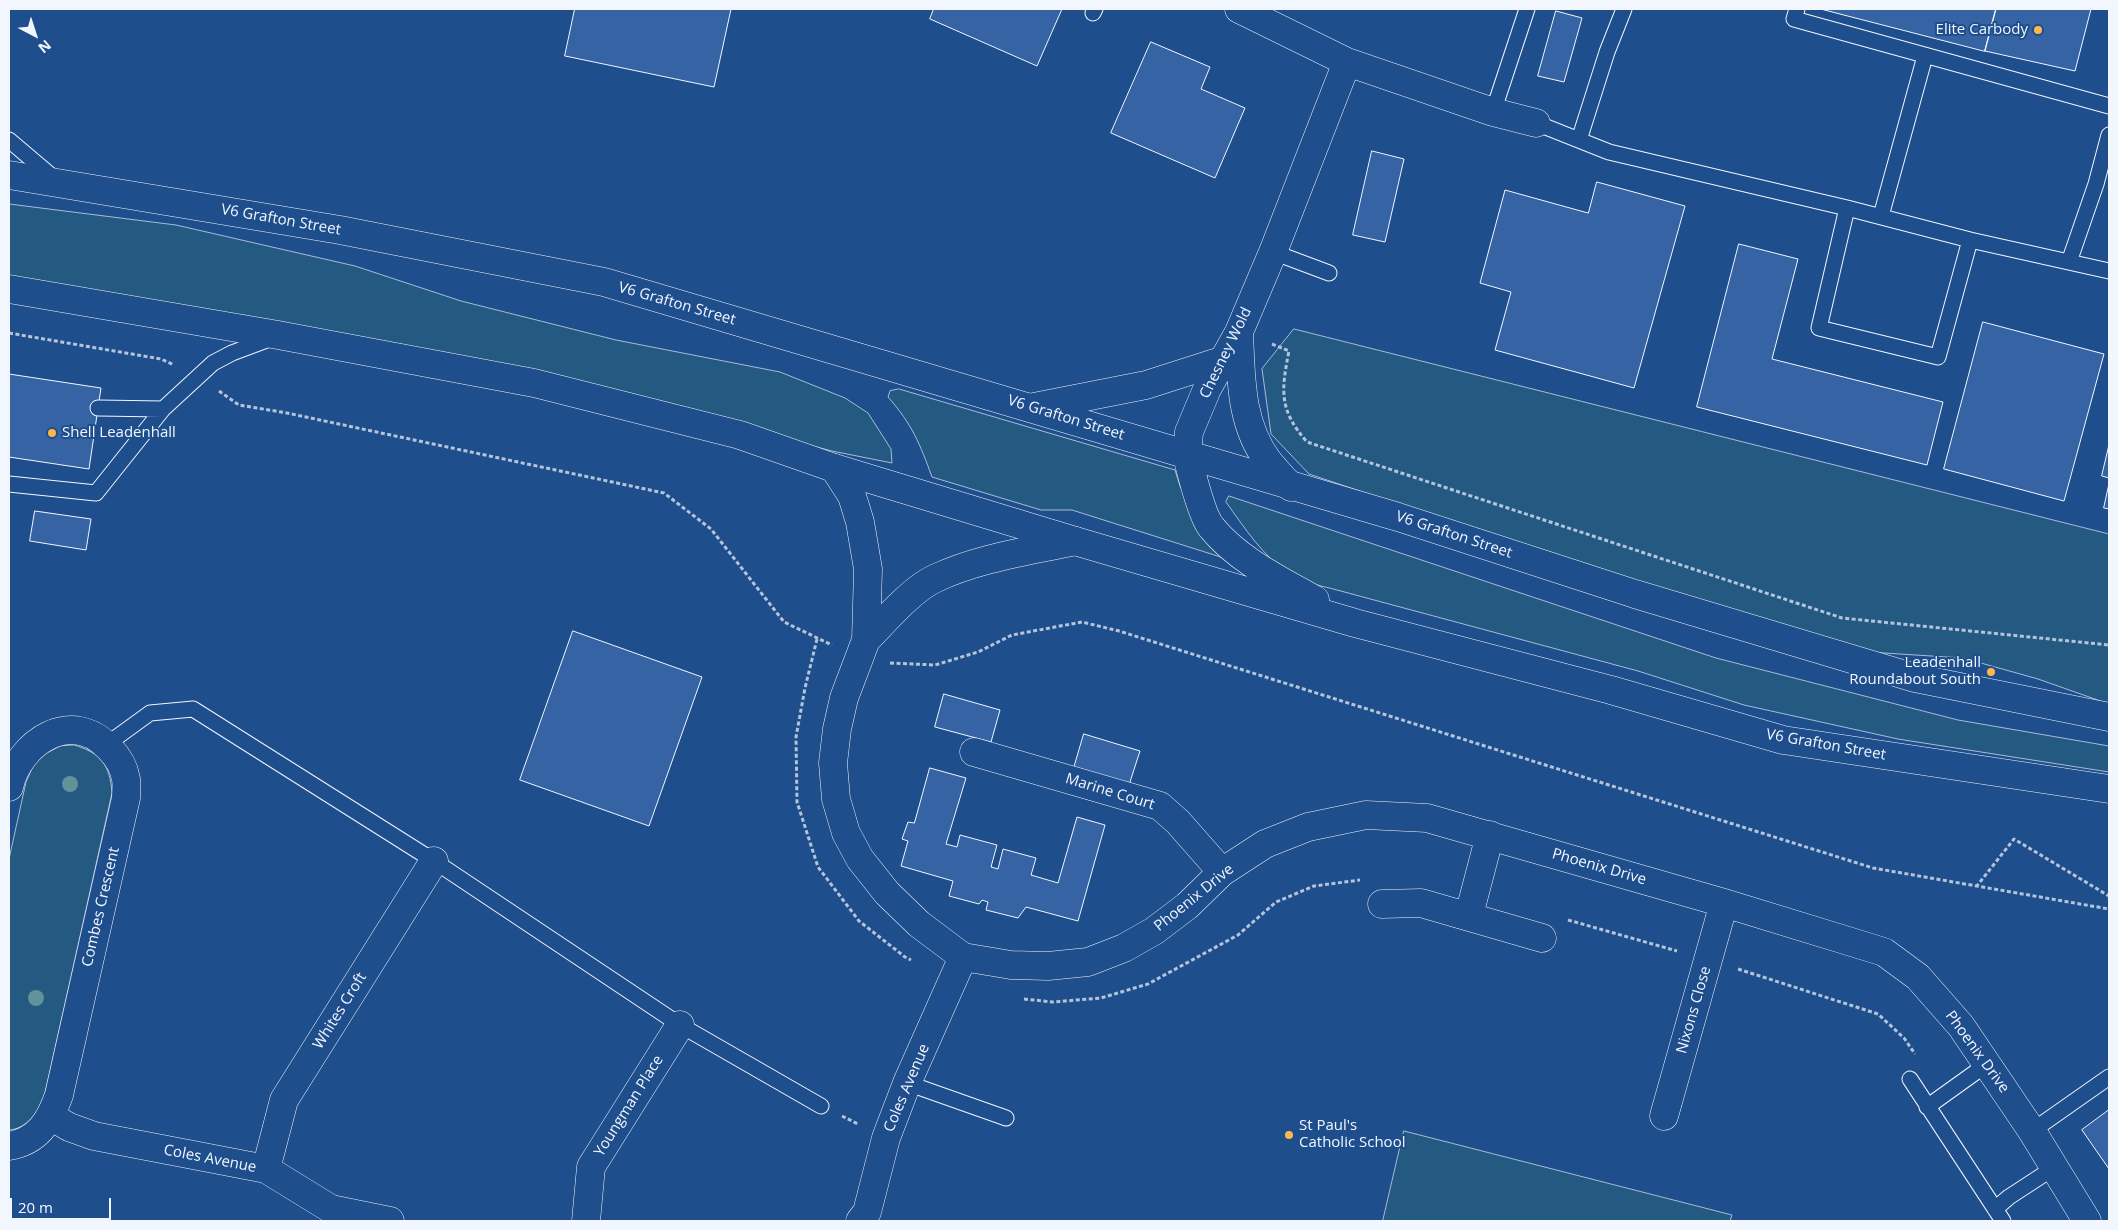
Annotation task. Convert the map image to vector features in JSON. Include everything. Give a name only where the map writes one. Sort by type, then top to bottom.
[{"type":"street","points":[[1239,9],[1347,62],[1494,112],[1536,123]]},
{"type":"street","name":"Chesney Wold","points":[[1347,62],[1273,252],[1239,332],[1207,389],[1189,432],[1187,456],[1193,480],[1210,527],[1237,551],[1274,576],[1355,622]]},
{"type":"street","name":"V6 Grafton Street","points":[[9,176],[340,230],[604,282],[1030,407],[1291,487],[1398,517],[1635,594],[1915,678],[2109,717]]},
{"type":"street","name":"V6 Grafton Street","points":[[9,289],[278,335],[534,383],[740,435],[834,468],[1075,541],[1355,622],[1611,690],[1784,740],[2109,789]]},
{"type":"street","points":[[1239,332],[1241,386],[1246,417],[1260,450],[1291,487]]},
{"type":"street","points":[[1030,407],[1146,385],[1224,360]]},
{"type":"street","name":"Phoenix Drive","points":[[834,468],[852,496],[860,522],[868,568],[863,648],[844,698],[837,729],[833,763],[836,800],[846,833],[860,859],[887,893],[919,924],[959,968],[1011,965],[1048,966],[1088,962],[1124,948],[1154,931],[1187,906],[1222,872],[1265,844],[1308,827],[1366,815],[1427,818],[1724,903],[1884,952],[1918,977],[1961,1026],[2032,1131],[2088,1221]]},
{"type":"street","points":[[863,648],[899,605],[933,579],[973,565],[1075,541]]},
{"type":"street","name":"Combes Crescent","points":[[9,788],[15,751],[58,731],[73,730],[92,734],[120,760],[126,778],[126,798],[61,1086],[52,1117],[32,1138],[9,1146]]},
{"type":"street","name":"Marine Court","points":[[974,752],[1160,806],[1178,822],[1222,872]]},
{"type":"street","points":[[1469,915],[1490,835]]},
{"type":"street","name":"Whites Croft","points":[[266,1169],[284,1100],[434,861]]},
{"type":"street","points":[[1382,904],[1421,903],[1469,915],[1550,928]]},
{"type":"street","name":"Nixons Close","points":[[1664,1116],[1724,903]]},
{"type":"street","name":"Coles Avenue","points":[[860,1221],[868,1212],[886,1138],[907,1082],[959,968]]},
{"type":"street","name":"Youngman Place","points":[[586,1221],[591,1167],[680,1025]]},
{"type":"street","name":"Coles Avenue","points":[[52,1117],[68,1127],[94,1136],[266,1169],[331,1209],[390,1221]]},
{"type":"lane","points":[[1494,112],[1527,9]]},
{"type":"lane","points":[[1579,140],[1607,52],[1624,9]]},
{"type":"lane","points":[[1797,9],[1794,20],[2109,106]]},
{"type":"lane","points":[[1881,216],[1925,56]]},
{"type":"lane","points":[[1536,123],[1609,152],[1881,216],[1970,240],[2109,271]]},
{"type":"lane","points":[[2069,262],[2096,184],[2109,135]]},
{"type":"lane","points":[[9,140],[59,183]]},
{"type":"lane","points":[[1847,208],[1819,328],[1938,357],[1970,240]]},
{"type":"lane","points":[[1273,252],[1329,273]]},
{"type":"lane","points":[[9,484],[96,494],[163,408],[213,363],[232,353],[278,335]]},
{"type":"lane","points":[[98,408],[163,408]]},
{"type":"lane","points":[[106,745],[150,713],[193,708],[434,861],[680,1025],[821,1106]]},
{"type":"lane","points":[[1927,1107],[1987,1064]]},
{"type":"lane","points":[[2032,1131],[2109,1077]]},
{"type":"lane","points":[[1910,1079],[1999,1215],[2055,1167]]},
{"type":"lane","points":[[907,1082],[1006,1118]]},
{"type":"path","points":[[9,333],[161,359],[197,377],[239,405],[306,417],[664,493],[710,528],[784,622],[817,639],[863,648],[895,664],[935,665],[978,652],[1012,634],[1082,622],[1119,631],[1873,868],[2109,909]]},
{"type":"path","points":[[1289,351],[1284,375],[1285,408],[1292,426],[1307,442],[1842,618],[2109,645]]},
{"type":"path","points":[[817,639],[805,688],[796,738],[797,802],[818,867],[859,920],[905,957],[959,968]]},
{"type":"path","points":[[1976,886],[2014,839],[2109,896]]},
{"type":"path","points":[[1016,999],[1053,1002],[1101,998],[1148,984],[1238,935],[1276,902],[1314,886],[1366,880]]},
{"type":"path","points":[[1550,928],[1708,960],[1878,1014],[1904,1038],[1943,1097]]},
{"type":"path","points":[[821,1106],[886,1138]]},
{"type":"shaded area","points":[[9,204],[176,225],[355,266],[461,301],[616,340],[780,372],[845,398],[868,413],[891,449],[892,463],[832,451],[632,399],[9,279]]},
{"type":"shaded area","points":[[1294,329],[2109,534],[2109,704],[2038,679],[1963,658],[1868,652],[1753,623],[1309,474],[1271,434],[1262,369]]},
{"type":"shaded area","points":[[899,389],[1175,470],[1196,521],[1227,559],[1072,510],[1041,510],[932,477],[914,435],[903,416],[888,397],[890,391]]},
{"type":"shaded area","points":[[1229,496],[1716,658],[1958,720],[2109,746],[2109,772],[1898,739],[1744,705],[1638,671],[1306,582],[1295,577],[1271,559],[1226,502]]},
{"type":"shaded area","points":[[74,745],[91,752],[102,761],[109,775],[112,793],[44,1097],[38,1109],[27,1123],[16,1129],[9,1130],[9,859],[26,782],[34,764],[45,754],[60,746]]},
{"type":"shaded area","points":[[1404,1131],[1732,1215],[1730,1221],[1383,1221]]},
{"type":"building","points":[[575,9],[731,9],[714,87],[565,56]]},
{"type":"building","points":[[934,9],[1062,9],[1037,66],[930,19]]},
{"type":"building","points":[[1821,9],[1996,9],[1985,51]]},
{"type":"building","name":"Elite Carbody","points":[[1996,9],[2091,9],[2075,71],[1985,51]]},
{"type":"building","points":[[1556,11],[1582,18],[1564,82],[1538,76]]},
{"type":"building","points":[[1151,42],[1210,67],[1201,89],[1245,108],[1215,178],[1111,133]]},
{"type":"building","points":[[1372,151],[1404,159],[1385,242],[1353,235]]},
{"type":"building","points":[[1597,182],[1685,206],[1634,388],[1495,350],[1511,292],[1480,283],[1505,190],[1588,213]]},
{"type":"building","points":[[1739,244],[1798,259],[1772,359],[1943,402],[1927,465],[1697,407]]},
{"type":"building","points":[[1983,322],[2104,354],[2064,501],[1944,469]]},
{"type":"building","name":"Shell Leadenhall","points":[[9,374],[101,388],[89,469],[9,457]]},
{"type":"building","points":[[2109,445],[2109,478],[2102,476]]},
{"type":"building","points":[[2109,484],[2109,509],[2104,508]]},
{"type":"building","points":[[35,511],[91,519],[86,550],[30,541]]},
{"type":"building","points":[[573,631],[702,677],[649,826],[520,780]]},
{"type":"building","points":[[944,694],[1000,710],[991,742],[935,727]]},
{"type":"building","points":[[1084,734],[1140,751],[1129,785],[1074,768]]},
{"type":"building","points":[[930,768],[966,778],[946,844],[957,847],[960,835],[997,845],[991,867],[998,869],[1003,849],[1036,858],[1031,875],[1058,883],[1077,817],[1105,825],[1078,921],[1026,907],[1018,918],[986,910],[988,902],[982,900],[979,904],[949,896],[953,881],[901,866],[908,841],[902,839],[908,822],[914,823]]},
{"type":"building","points":[[2109,1110],[2109,1169],[2082,1130]]},
{"type":"place","name":"Elite Carbody","points":[[2038,30]]},
{"type":"place","name":"Shell Leadenhall","points":[[52,433]]},
{"type":"place","name":"Leadenhall Roundabout South","points":[[1991,672]]},
{"type":"place","name":"St Paul's Catholic School","points":[[1289,1135]]}]
